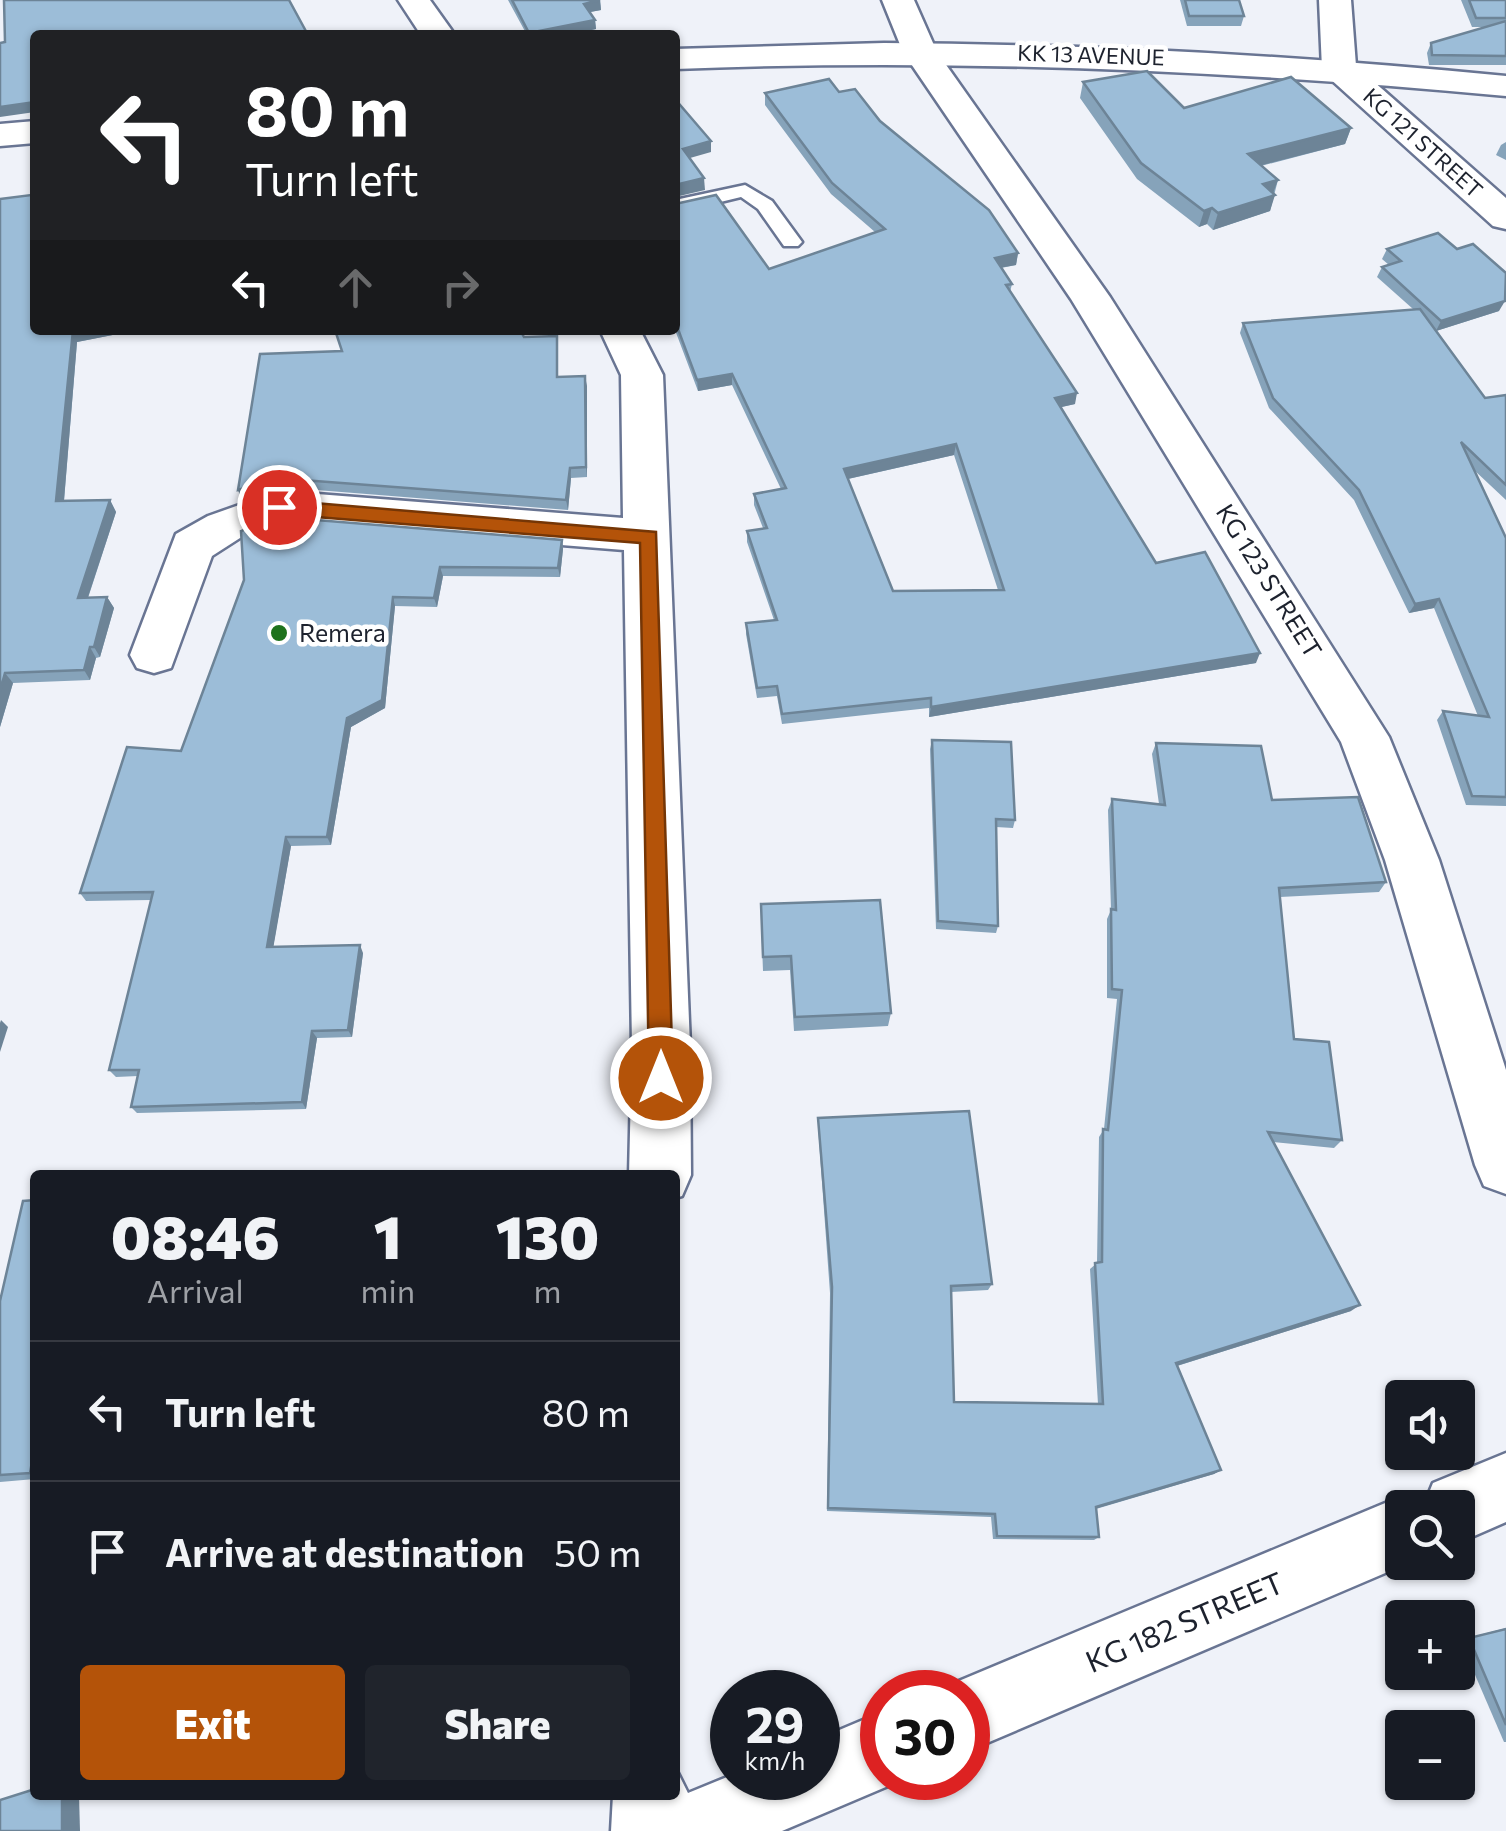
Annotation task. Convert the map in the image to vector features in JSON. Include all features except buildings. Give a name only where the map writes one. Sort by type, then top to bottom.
[{"type":"street","points":[[414,0],[435,30]]},
{"type":"street","name":"KG 123 STREET","points":[[898,0],[920,52],[1090,297],[1364,736],[1412,860],[1506,1165]]},
{"type":"street","points":[[1334,0],[1340,70]]},
{"type":"street","name":"KK 13 AVENUE","points":[[680,59],[1074,52],[1506,86]]},
{"type":"street","name":"KG 121 STREET","points":[[1340,70],[1506,218]]},
{"type":"street","points":[[0,136],[30,133]]},
{"type":"street","points":[[622,335],[642,375],[662,1046],[660,1170]]},
{"type":"street","points":[[154,655],[192,546],[224,527],[279,507],[649,536]]},
{"type":"street","points":[[1475,1501],[1506,1487]]},
{"type":"street","name":"KG 182 STREET","points":[[990,1705],[1385,1538]]},
{"type":"street","points":[[650,1831],[651,1800]]},
{"type":"street","points":[[690,1831],[763,1800]]},
{"type":"lane","points":[[680,206],[743,189],[761,196],[791,242]]},
{"type":"place","name":"Remera","points":[[279,633]]},
{"type":"route","points":[[279,507],[649,536],[661,1078]]}]
